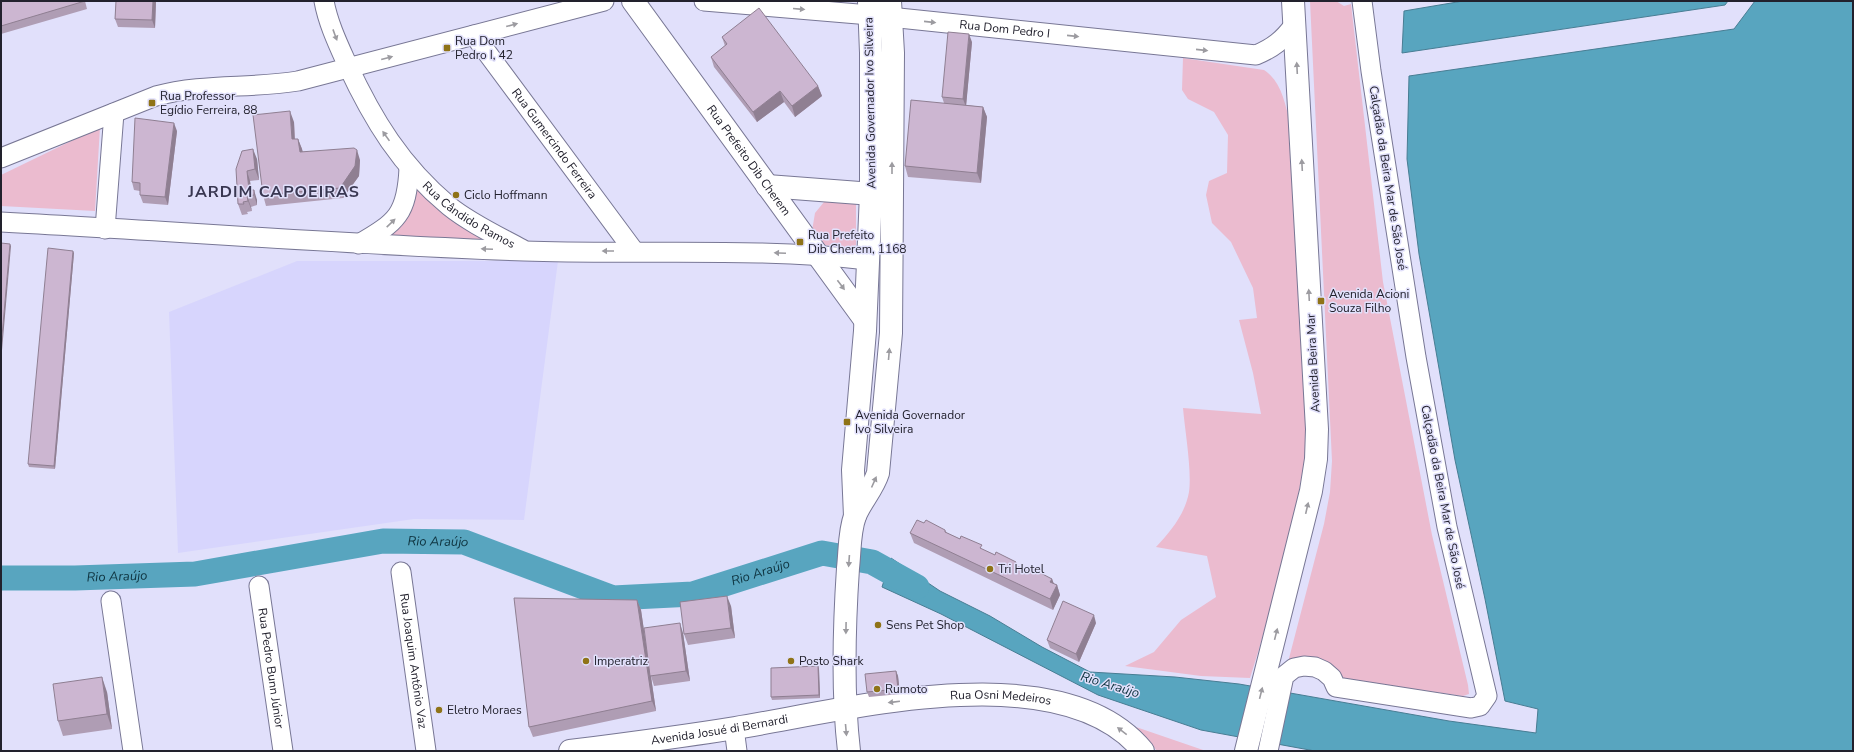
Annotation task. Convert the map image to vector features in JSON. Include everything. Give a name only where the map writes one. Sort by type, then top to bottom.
[{"type":"main road","name":"Rua Prefeito Dib Cherem","points":[[633,1],[865,320]]},
{"type":"main road","name":"Avenida Beira Mar","points":[[1246,751],[1275,674],[1316,460],[1316,429],[1292,1]]},
{"type":"main road","name":"Avenida Governador Ivo Silveira","points":[[853,524],[875,483],[878,473],[891,333],[869,8]]},
{"type":"main road","name":"Avenida Governador Ivo Silveira","points":[[853,524],[853,470],[865,320],[868,260],[881,195],[893,53],[890,10]]},
{"type":"main road","points":[[767,186],[881,195]]},
{"type":"main road","points":[[799,229],[798,214],[803,200],[814,190]]},
{"type":"main road","points":[[849,751],[845,708],[847,589],[853,524]]},
{"type":"main road","name":"Rua Osni Medeiros","points":[[845,708],[949,696],[1025,696],[1075,706],[1098,716],[1118,728],[1137,743],[1143,751]]},
{"type":"main road","name":"Avenida Josué di Bernardi","points":[[570,751],[616,748],[845,708]]},
{"type":"street","name":"Rua Cândido Ramos","points":[[324,1],[332,27],[349,68],[372,115],[409,168],[450,206],[479,225],[526,251],[753,252],[868,260]]},
{"type":"street","points":[[1,158],[156,96],[181,89],[276,85],[309,79],[604,1]]},
{"type":"street","name":"Rua Dom Pedro I","points":[[704,1],[890,10],[1256,55],[1271,49],[1284,39],[1294,25]]},
{"type":"street","name":"Calçadão da Beira Mar de São José","points":[[1275,674],[1304,666],[1315,667],[1324,671],[1332,678],[1336,687],[1471,708],[1480,706],[1487,696],[1447,527],[1416,357],[1371,71],[1362,1]]},
{"type":"street","name":"Rua Gumercindo Ferreira","points":[[474,35],[634,251]]},
{"type":"street","points":[[105,229],[114,113]]},
{"type":"street","points":[[359,244],[385,229],[398,216],[408,191],[409,168]]},
{"type":"street","points":[[1,222],[359,244],[526,251]]},
{"type":"street","name":"Rua Joaquim Antônio Vaz","points":[[401,572],[426,751]]},
{"type":"street","name":"Rua Pedro Bunn Júnior","points":[[259,586],[283,751]]},
{"type":"street","points":[[111,601],[133,751]]},
{"type":"street","points":[[1268,751],[1275,674]]},
{"type":"street","points":[[734,728],[737,751]]},
{"type":"shaded area","points":[[1310,1],[1336,1],[1344,6],[1351,4],[1383,282],[1432,535],[1468,685],[1469,694],[1463,696],[1337,678],[1287,666],[1324,524],[1330,492],[1332,461]]},
{"type":"shaded area","points":[[1183,58],[1264,70],[1275,80],[1282,93],[1290,123],[1306,412],[1305,459],[1291,534],[1250,678],[1201,676],[1125,666],[1154,652],[1181,620],[1216,597],[1207,556],[1156,547],[1177,522],[1184,508],[1189,492],[1189,462],[1183,408],[1261,414],[1253,373],[1239,320],[1257,318],[1253,288],[1231,242],[1212,223],[1206,195],[1209,181],[1227,173],[1228,135],[1214,112],[1188,99],[1182,90]]},
{"type":"shaded area","points":[[100,127],[95,211],[1,206],[1,175]]},
{"type":"shaded area","points":[[417,185],[501,240],[386,238],[398,228],[408,216],[414,201]]},
{"type":"shaded area","points":[[824,202],[856,203],[856,248],[823,245],[812,231],[815,213]]},
{"type":"shaded area","points":[[297,261],[558,261],[524,520],[414,519],[178,553],[169,312]]},
{"type":"shaded area","points":[[1136,727],[1206,751],[1157,751]]},
{"type":"water","points":[[1463,1],[1728,1],[1725,5],[1402,53],[1404,11]]},
{"type":"water","points":[[1755,1],[1853,1],[1853,751],[1315,751],[1201,730],[1098,695],[941,614],[882,587],[891,558],[940,591],[990,616],[1042,647],[1090,672],[1175,677],[1239,684],[1449,721],[1536,733],[1538,709],[1505,701],[1455,460],[1419,254],[1407,159],[1409,76],[1734,29]]},
{"type":"building","points":[[1,1],[85,1],[1,26]]},
{"type":"building","points":[[116,1],[153,1],[152,20],[115,19]]},
{"type":"building","points":[[759,8],[818,86],[792,106],[780,91],[753,112],[711,57],[727,44],[722,37]]},
{"type":"building","points":[[948,32],[969,34],[963,99],[942,97]]},
{"type":"building","points":[[911,100],[983,107],[977,173],[905,166]]},
{"type":"building","points":[[290,111],[292,139],[298,139],[300,152],[354,148],[357,150],[355,166],[340,188],[263,195],[253,115]]},
{"type":"building","points":[[135,118],[174,123],[165,197],[140,195],[140,183],[132,182]]},
{"type":"building","points":[[253,149],[255,169],[247,171],[249,190],[254,190],[254,195],[247,196],[248,201],[243,202],[244,204],[238,204],[236,169],[242,151]]},
{"type":"building","points":[[1,243],[10,244],[1,348]]},
{"type":"building","points":[[48,248],[73,251],[54,466],[28,464]]},
{"type":"building","points":[[917,520],[924,523],[926,520],[945,530],[945,532],[960,539],[961,536],[982,545],[980,548],[995,555],[996,552],[1016,562],[1015,565],[1030,572],[1031,568],[1052,579],[1050,582],[1057,585],[1050,599],[910,533]]},
{"type":"building","points":[[727,596],[731,628],[684,634],[680,602]]},
{"type":"building","name":"Imperatriz","points":[[514,598],[637,600],[652,701],[529,727]]},
{"type":"building","points":[[1063,601],[1094,615],[1076,654],[1047,640]]},
{"type":"building","points":[[680,623],[686,671],[650,676],[644,628]]},
{"type":"building","points":[[818,666],[819,695],[771,697],[771,668]]},
{"type":"building","points":[[896,671],[898,689],[867,692],[865,674]]},
{"type":"building","points":[[102,677],[107,714],[58,721],[53,684]]},
{"type":"waterway","name":"Rio Araújo","points":[[1,578],[75,578],[195,574],[383,541],[464,542],[613,598],[693,594],[822,553],[872,562],[917,587]]},
{"type":"place","name":"Rua Dom Pedro I, 42","points":[[447,48]]},
{"type":"place","name":"Rua Professor Egídio Ferreira, 88","points":[[152,103]]},
{"type":"place","name":"Ciclo Hoffmann","points":[[456,195]]},
{"type":"place","name":"Rua Prefeito Dib Cherem, 1168","points":[[800,242]]},
{"type":"place","name":"Avenida Acioni Souza Filho","points":[[1321,301]]},
{"type":"place","name":"Avenida Governador Ivo Silveira","points":[[847,422]]},
{"type":"place","name":"Tri Hotel","points":[[990,569]]},
{"type":"place","name":"Sens Pet Shop","points":[[878,625]]},
{"type":"place","name":"Imperatriz","points":[[586,661]]},
{"type":"place","name":"Posto Shark","points":[[791,661]]},
{"type":"place","name":"Rumoto","points":[[877,689]]},
{"type":"place","name":"Eletro Moraes","points":[[439,710]]},
{"type":"district","name":"JARDIM CAPOEIRAS","points":[[274,192]]}]
